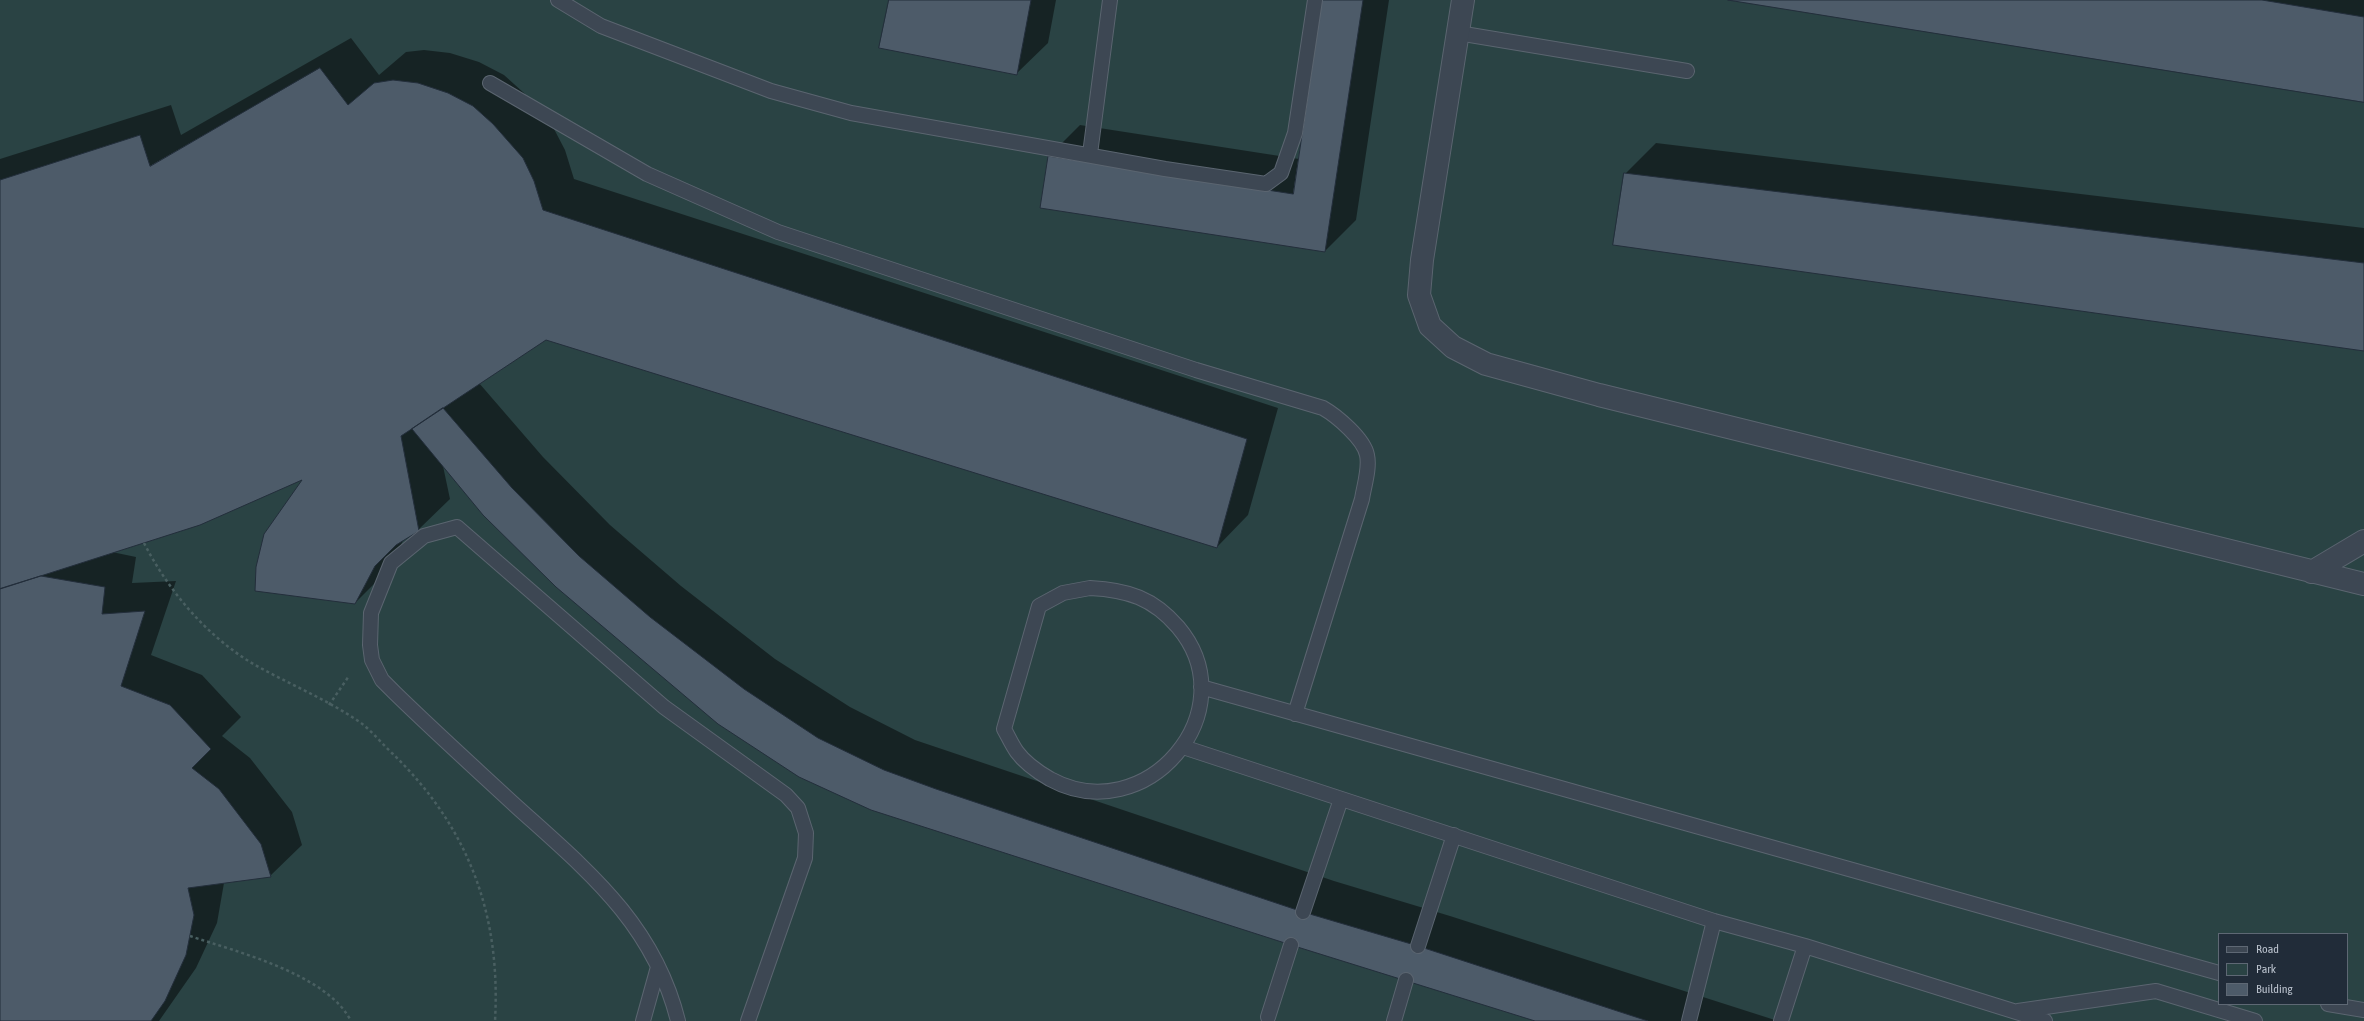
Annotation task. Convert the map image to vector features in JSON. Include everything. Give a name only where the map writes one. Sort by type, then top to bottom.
[{"type":"street","points":[[1463,0],[1422,260],[1419,295],[1430,326],[1453,347],[1486,364],[1599,395],[2364,584]]},
{"type":"street","points":[[2312,572],[2364,541]]},
{"type":"lane","points":[[558,0],[601,26],[771,91],[851,113],[1090,154],[1165,169],[1266,184],[1281,173],[1294,133],[1315,0]]},
{"type":"lane","points":[[1090,154],[1110,0]]},
{"type":"lane","points":[[1458,33],[1687,71]]},
{"type":"lane","points":[[490,83],[647,174],[778,232],[1196,370],[1323,408],[1339,418],[1356,436],[1367,455],[1366,473],[1362,499],[1295,714]]},
{"type":"lane","points":[[678,1021],[674,1003],[658,967],[634,923],[601,883],[382,680],[372,660],[370,645],[371,613],[391,563],[424,536],[457,527],[664,707],[786,794],[798,808],[806,833],[805,858],[748,1021]]},
{"type":"lane","points":[[1090,588],[1118,589],[1144,599],[1167,614],[1185,635],[1196,660],[1201,687],[1199,708],[1193,729],[1183,747],[1165,768],[1142,783],[1116,791],[1088,792],[1062,785],[1038,772],[1018,753],[1004,728],[1039,606],[1063,593],[1090,588]]},
{"type":"lane","points":[[1201,687],[2218,973]]},
{"type":"lane","points":[[1183,747],[1714,921],[1805,946],[2045,1021]]},
{"type":"lane","points":[[1303,912],[1341,799]]},
{"type":"lane","points":[[1418,946],[1454,835]]},
{"type":"lane","points":[[1689,1021],[1714,921]]},
{"type":"lane","points":[[1268,1017],[1291,945]]},
{"type":"lane","points":[[1781,1021],[1805,946]]},
{"type":"lane","points":[[643,1021],[658,967]]},
{"type":"lane","points":[[1394,1021],[1406,980]]},
{"type":"lane","points":[[2014,1012],[2156,990],[2255,1021]]},
{"type":"lane","points":[[2334,1005],[2364,1010]]},
{"type":"path","points":[[144,543],[153,560],[179,598],[214,635],[250,661],[361,723],[408,769],[440,807],[465,849],[489,917],[497,984],[495,1021]]},
{"type":"path","points":[[329,705],[344,681],[358,666],[372,660]]},
{"type":"path","points":[[190,936],[292,972],[330,996],[346,1010],[351,1021]]},
{"type":"green space","points":[[0,0],[2364,0],[2364,1021],[0,1021]]},
{"type":"building","points":[[889,0],[1031,0],[1017,75],[879,48]]},
{"type":"building","points":[[1322,0],[1363,0],[1325,252],[1040,208],[1048,156],[1293,194]]},
{"type":"building","points":[[1728,0],[2262,0],[2364,17],[2364,102]]},
{"type":"building","points":[[320,68],[348,105],[374,83],[393,80],[418,83],[448,93],[473,106],[493,124],[523,158],[534,181],[543,210],[1247,439],[1217,548],[546,340],[401,436],[419,531],[396,545],[375,566],[355,604],[255,591],[256,567],[264,534],[302,480],[200,525],[0,589],[0,180],[140,135],[150,166]]},
{"type":"building","points":[[1624,173],[2364,263],[2364,351],[1613,245]]},
{"type":"building","points":[[443,408],[512,488],[579,556],[650,617],[744,689],[818,738],[884,770],[936,789],[1303,912],[1418,946],[1648,1021],[1535,1021],[1291,945],[871,810],[799,777],[718,724],[556,587],[483,515],[412,429]]},
{"type":"building","points":[[41,576],[105,587],[102,614],[145,611],[121,686],[170,705],[211,749],[192,768],[219,789],[261,844],[271,877],[188,888],[194,915],[186,955],[165,1001],[151,1021],[0,1021],[0,589]]}]
